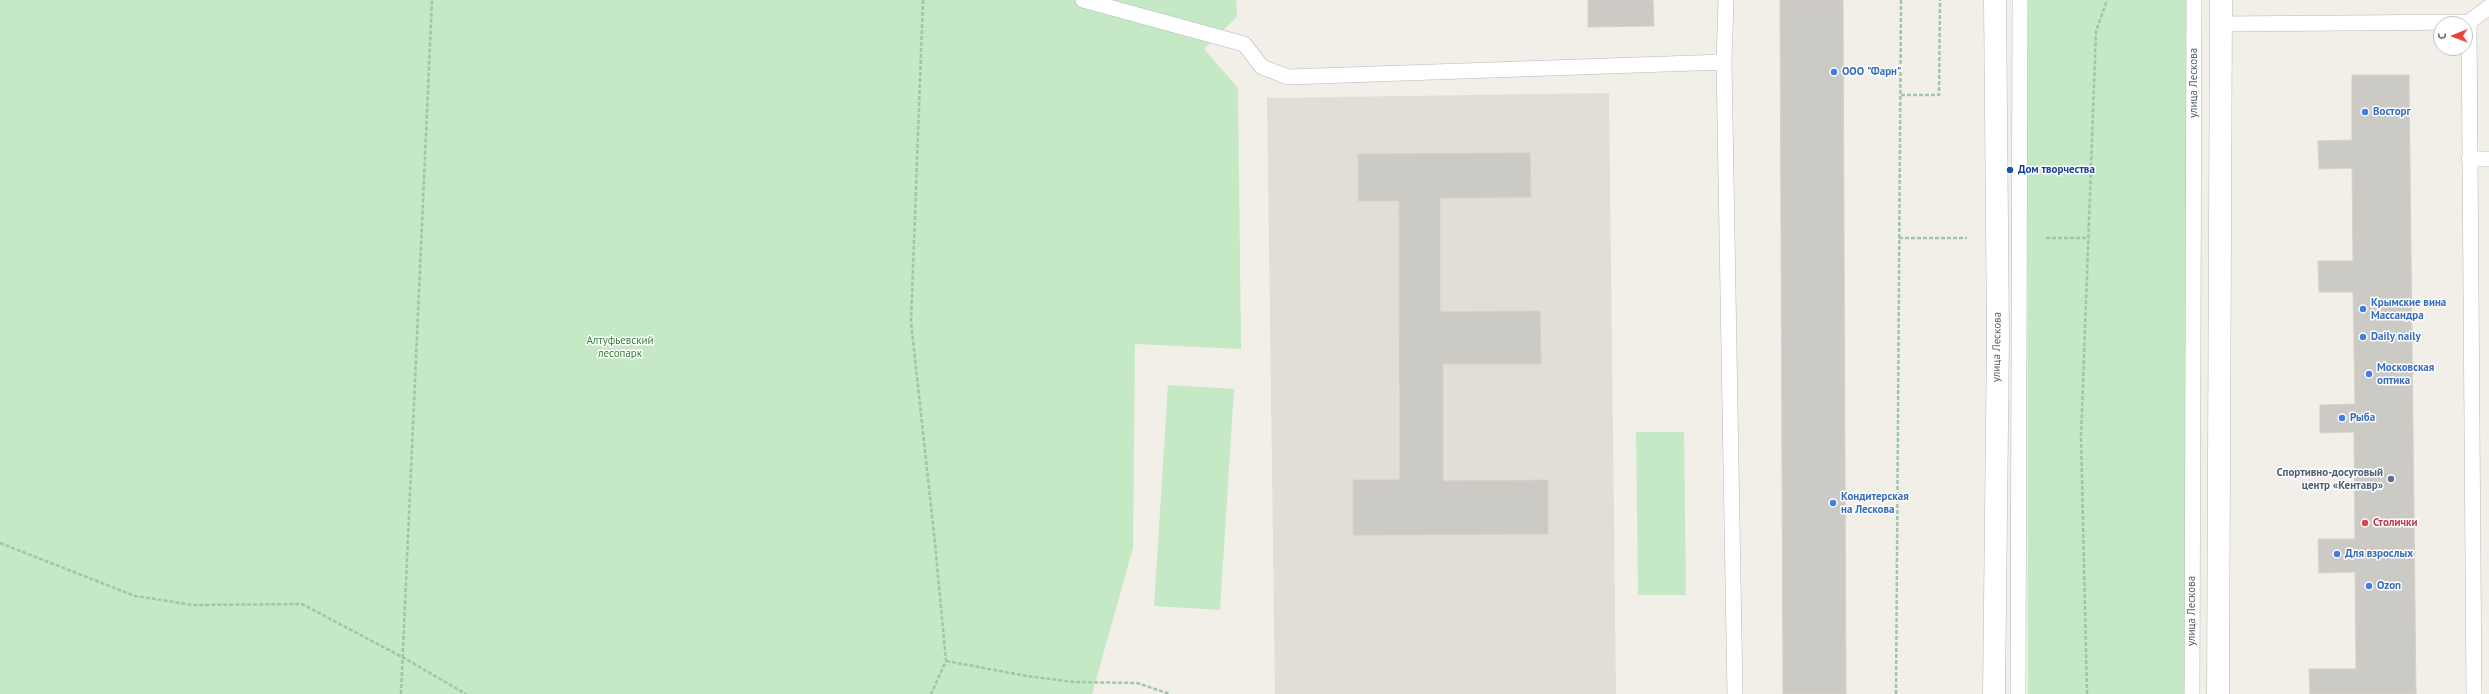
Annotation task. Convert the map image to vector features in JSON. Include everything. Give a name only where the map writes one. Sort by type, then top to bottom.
[{"type":"main road","name":"улица Лескова","points":[[1994,694],[1998,336],[1995,0]]},
{"type":"main road","points":[[2218,694],[2221,0]]},
{"type":"lane","points":[[1083,0],[1244,44],[1262,67],[1288,77],[1724,62]]},
{"type":"lane","points":[[1726,0],[1724,62],[1735,694]]},
{"type":"lane","name":"улица Лескова","points":[[2018,694],[2020,0]]},
{"type":"lane","name":"улица Лескова","points":[[2192,694],[2194,0]]},
{"type":"lane","points":[[2473,19],[2489,7]]},
{"type":"lane","points":[[2221,24],[2433,22]]},
{"type":"lane","points":[[2469,56],[2474,694]]},
{"type":"lane","points":[[2470,159],[2489,159]]},
{"type":"path","points":[[401,694],[404,658],[432,0]]},
{"type":"path","points":[[923,0],[911,322],[946,661],[931,694]]},
{"type":"path","points":[[1896,694],[1901,0]]},
{"type":"path","points":[[1900,95],[1939,95],[1940,0]]},
{"type":"path","points":[[2087,694],[2081,437],[2096,31],[2107,0]]},
{"type":"path","points":[[1900,238],[1969,238]]},
{"type":"path","points":[[2041,238],[2089,238]]},
{"type":"path","points":[[0,543],[135,596],[193,605],[302,604],[404,658],[466,694]]},
{"type":"path","points":[[946,661],[1027,676],[1075,682],[1137,683],[1170,694]]},
{"type":"shaded area","points":[[1609,93],[1616,694],[1275,694],[1267,98]]},
{"type":"green space","name":"Алтуфьевский лесопарк","points":[[0,0],[1236,0],[1237,17],[1204,49],[1238,88],[1241,349],[1135,344],[1133,548],[1092,694],[0,694]]},
{"type":"green space","points":[[2027,0],[2190,0],[2190,694],[2028,694]]},
{"type":"green space","points":[[1168,385],[1234,389],[1220,610],[1154,606]]},
{"type":"green space","points":[[1636,432],[1684,432],[1686,595],[1638,595]]},
{"type":"building","points":[[1588,0],[1653,0],[1654,26],[1588,27]]},
{"type":"building","points":[[1780,0],[1843,0],[1846,694],[1783,694]]},
{"type":"building","points":[[2352,75],[2409,75],[2416,694],[2310,694],[2309,669],[2356,669],[2355,572],[2319,573],[2318,539],[2355,539],[2354,432],[2320,433],[2320,405],[2355,404],[2353,292],[2319,292],[2318,261],[2353,261],[2352,168],[2319,169],[2318,141],[2352,140]]},
{"type":"building","points":[[1530,153],[1531,197],[1440,198],[1440,312],[1540,311],[1541,364],[1443,364],[1443,481],[1548,480],[1548,534],[1353,535],[1353,480],[1400,480],[1399,201],[1358,201],[1358,154]]},
{"type":"place","name":"ООО \"Фарн\"","points":[[1834,72]]},
{"type":"place","name":"Восторг","points":[[2365,112]]},
{"type":"place","name":"Дом творчества","points":[[2010,170]]},
{"type":"place","name":"Крымские вина Массандра","points":[[2363,309]]},
{"type":"place","name":"Daily naily","points":[[2363,337]]},
{"type":"place","name":"Московская оптика","points":[[2369,374]]},
{"type":"place","name":"Рыба","points":[[2342,418]]},
{"type":"place","name":"Спортивно-досуговый центр «Кентавр»","points":[[2391,479]]},
{"type":"place","name":"Кондитерская на Лескова","points":[[1833,503]]},
{"type":"place","name":"Столички","points":[[2365,523]]},
{"type":"place","name":"Для взрослых","points":[[2337,554]]},
{"type":"place","name":"Ozon","points":[[2369,586]]}]
